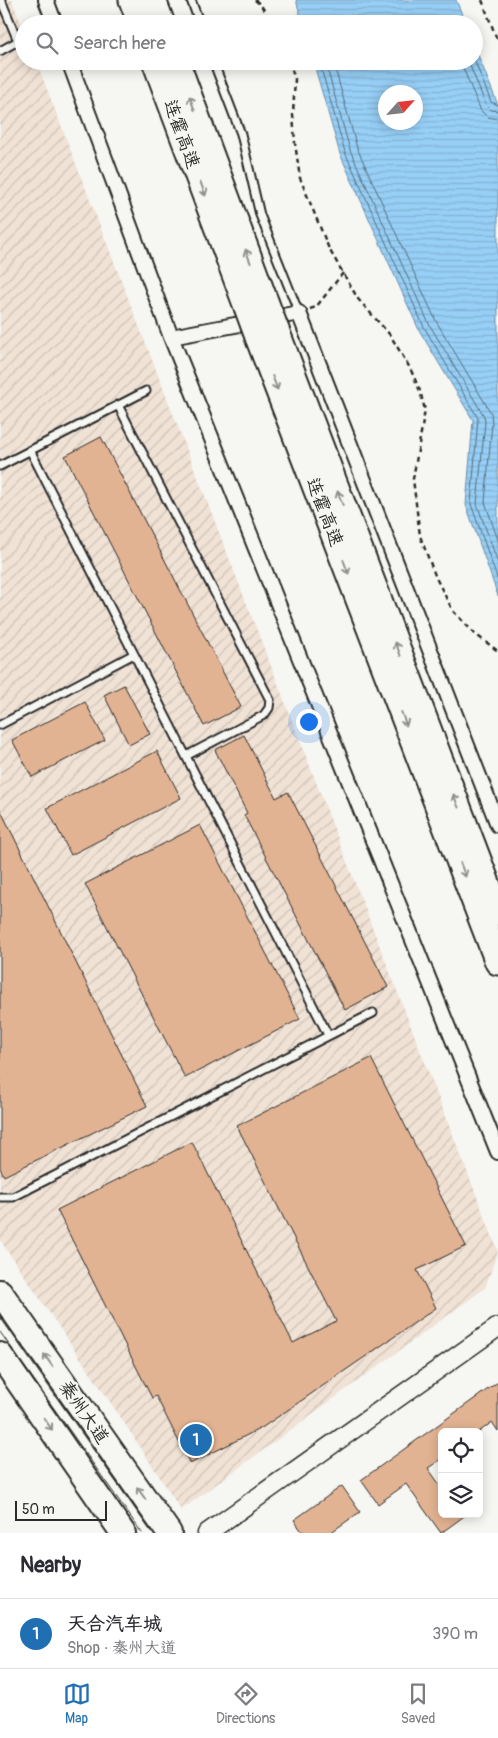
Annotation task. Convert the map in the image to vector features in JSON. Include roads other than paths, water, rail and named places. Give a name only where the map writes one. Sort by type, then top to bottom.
[{"type":"highway","points":[[132,0],[138,15]]},
{"type":"highway","points":[[153,0],[159,15]]},
{"type":"highway","name":"连霍高速","points":[[159,70],[256,304],[498,962]]},
{"type":"highway","name":"连霍高速","points":[[179,70],[256,304]]},
{"type":"highway","name":"连霍高速","points":[[267,333],[498,912]]},
{"type":"highway","name":"秦州大道","points":[[0,1292],[169,1533]]},
{"type":"highway","name":"秦州大道","points":[[0,1355],[123,1533]]},
{"type":"street","points":[[46,0],[52,15]]},
{"type":"street","points":[[72,70],[171,337],[498,1152]]},
{"type":"street","points":[[171,337],[299,313],[498,825]]},
{"type":"street","points":[[207,1533],[498,1327]]},
{"type":"lane","points":[[1,0],[15,35]]},
{"type":"lane","points":[[191,0],[197,15]]},
{"type":"lane","points":[[0,51],[15,44]]},
{"type":"lane","points":[[216,70],[241,134],[260,216],[299,313]]},
{"type":"lane","points":[[0,466],[146,391]]},
{"type":"lane","points":[[118,405],[270,700],[269,708],[264,714],[186,756]]},
{"type":"lane","points":[[30,450],[328,1035]]},
{"type":"lane","points":[[0,725],[134,654]]},
{"type":"lane","points":[[0,1197],[12,1197],[373,1013]]},
{"type":"water","points":[[296,0],[456,0],[462,15],[300,15]]},
{"type":"water","points":[[483,68],[498,105],[498,596],[466,505],[473,420],[419,330],[340,154],[316,70],[483,70]]},
{"type":"tram line","points":[[0,1317],[152,1533]]},
{"type":"tram line","points":[[0,1332],[142,1533]]},
{"type":"place","name":"天合汽车城","points":[[196,1440]]}]
